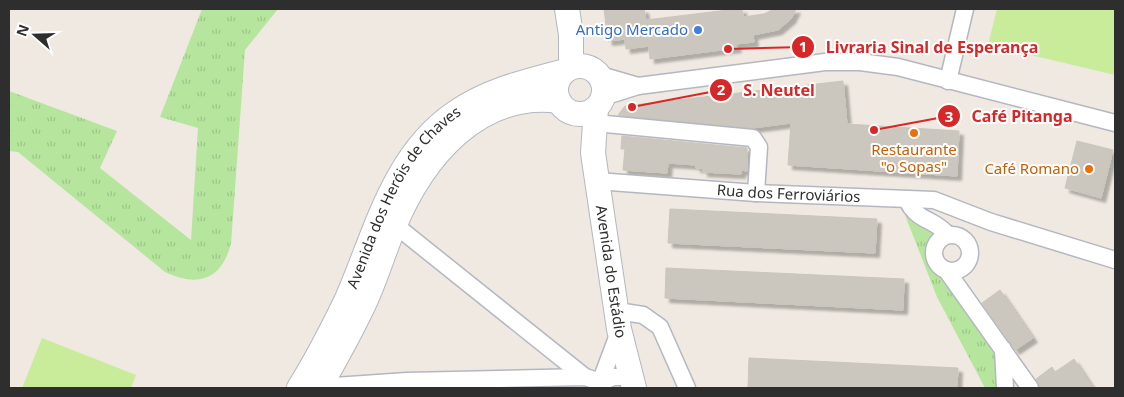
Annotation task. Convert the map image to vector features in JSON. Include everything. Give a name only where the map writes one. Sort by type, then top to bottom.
[{"type":"main road","points":[[567,9],[583,91]]},
{"type":"main road","name":"Avenida dos Heróis de Chaves","points":[[312,388],[378,219],[394,187],[425,140],[454,113],[480,98],[526,81],[583,91]]},
{"type":"main road","name":"Avenida do Estádio","points":[[583,91],[618,320],[632,383]]},
{"type":"main road","name":"Avenida dos Heróis de Chaves","points":[[312,388],[363,307],[395,225],[426,166],[469,123],[485,113],[515,102],[583,91]]},
{"type":"street","points":[[948,81],[966,9]]},
{"type":"street","points":[[583,91],[844,62],[889,66],[1115,123]]},
{"type":"street","points":[[583,91],[638,86]]},
{"type":"street","points":[[583,91],[753,138],[759,147],[756,193]]},
{"type":"street","name":"Rua dos Ferroviários","points":[[598,181],[756,193],[934,200],[1115,260]]},
{"type":"street","points":[[907,200],[912,212],[943,229],[948,235]]},
{"type":"street","points":[[395,225],[585,378],[600,385]]},
{"type":"street","points":[[947,270],[959,270],[968,262],[970,250],[968,244],[959,236],[948,235],[938,242],[934,253],[937,264],[947,270],[1030,388]]},
{"type":"street","points":[[600,385],[618,320],[643,315],[660,327],[687,388]]},
{"type":"street","points":[[1003,349],[1005,388]]},
{"type":"street","points":[[600,385],[614,377],[632,383]]},
{"type":"street","points":[[312,388],[585,378]]},
{"type":"green space","points":[[202,9],[278,9],[245,50],[231,244],[227,256],[221,266],[206,278],[187,279],[165,272],[18,152],[9,151],[9,91],[117,131],[100,168],[191,240],[198,128],[160,117]]},
{"type":"green space","points":[[997,9],[1115,9],[1115,75],[988,45]]},
{"type":"green space","points":[[905,215],[941,233],[934,238],[929,253],[936,269],[1000,359],[1001,388],[985,388],[937,297]]},
{"type":"green space","points":[[42,338],[136,375],[131,388],[22,388]]},
{"type":"building","points":[[604,9],[644,9],[646,20],[736,9],[742,9],[743,17],[764,14],[774,9],[796,9],[791,19],[778,30],[753,35],[754,42],[736,44],[737,48],[650,59],[649,46],[626,49],[625,39],[608,41]]},
{"type":"building","points":[[843,81],[847,124],[959,131],[957,176],[788,165],[791,123],[752,128],[618,115],[625,106]]},
{"type":"building","points":[[622,136],[747,148],[747,171],[741,170],[741,174],[703,172],[703,168],[696,168],[696,165],[668,163],[667,173],[623,170],[625,149],[621,149]]},
{"type":"building","name":"Café Romano","points":[[1077,141],[1113,150],[1101,198],[1065,188]]},
{"type":"building","points":[[670,209],[877,219],[875,253],[668,243]]},
{"type":"building","points":[[666,268],[904,279],[903,310],[665,298]]},
{"type":"building","points":[[1000,290],[1033,338],[1015,350],[982,303]]},
{"type":"building","points":[[749,358],[958,368],[957,388],[748,388]]},
{"type":"building","points":[[1074,359],[1093,388],[1040,388],[1036,379],[1052,367],[1055,372]]},
{"type":"place","name":"Antigo Mercado","points":[[698,30]]},
{"type":"place","name":"Livraria Sinal de Esperança","points":[[728,49]]},
{"type":"place","name":"S. Neutel","points":[[632,107]]},
{"type":"place","name":"Café Pitanga","points":[[874,130]]},
{"type":"place","name":"Restaurante \"o Sopas\"","points":[[914,133]]},
{"type":"place","name":"Café Romano","points":[[1089,169]]}]
